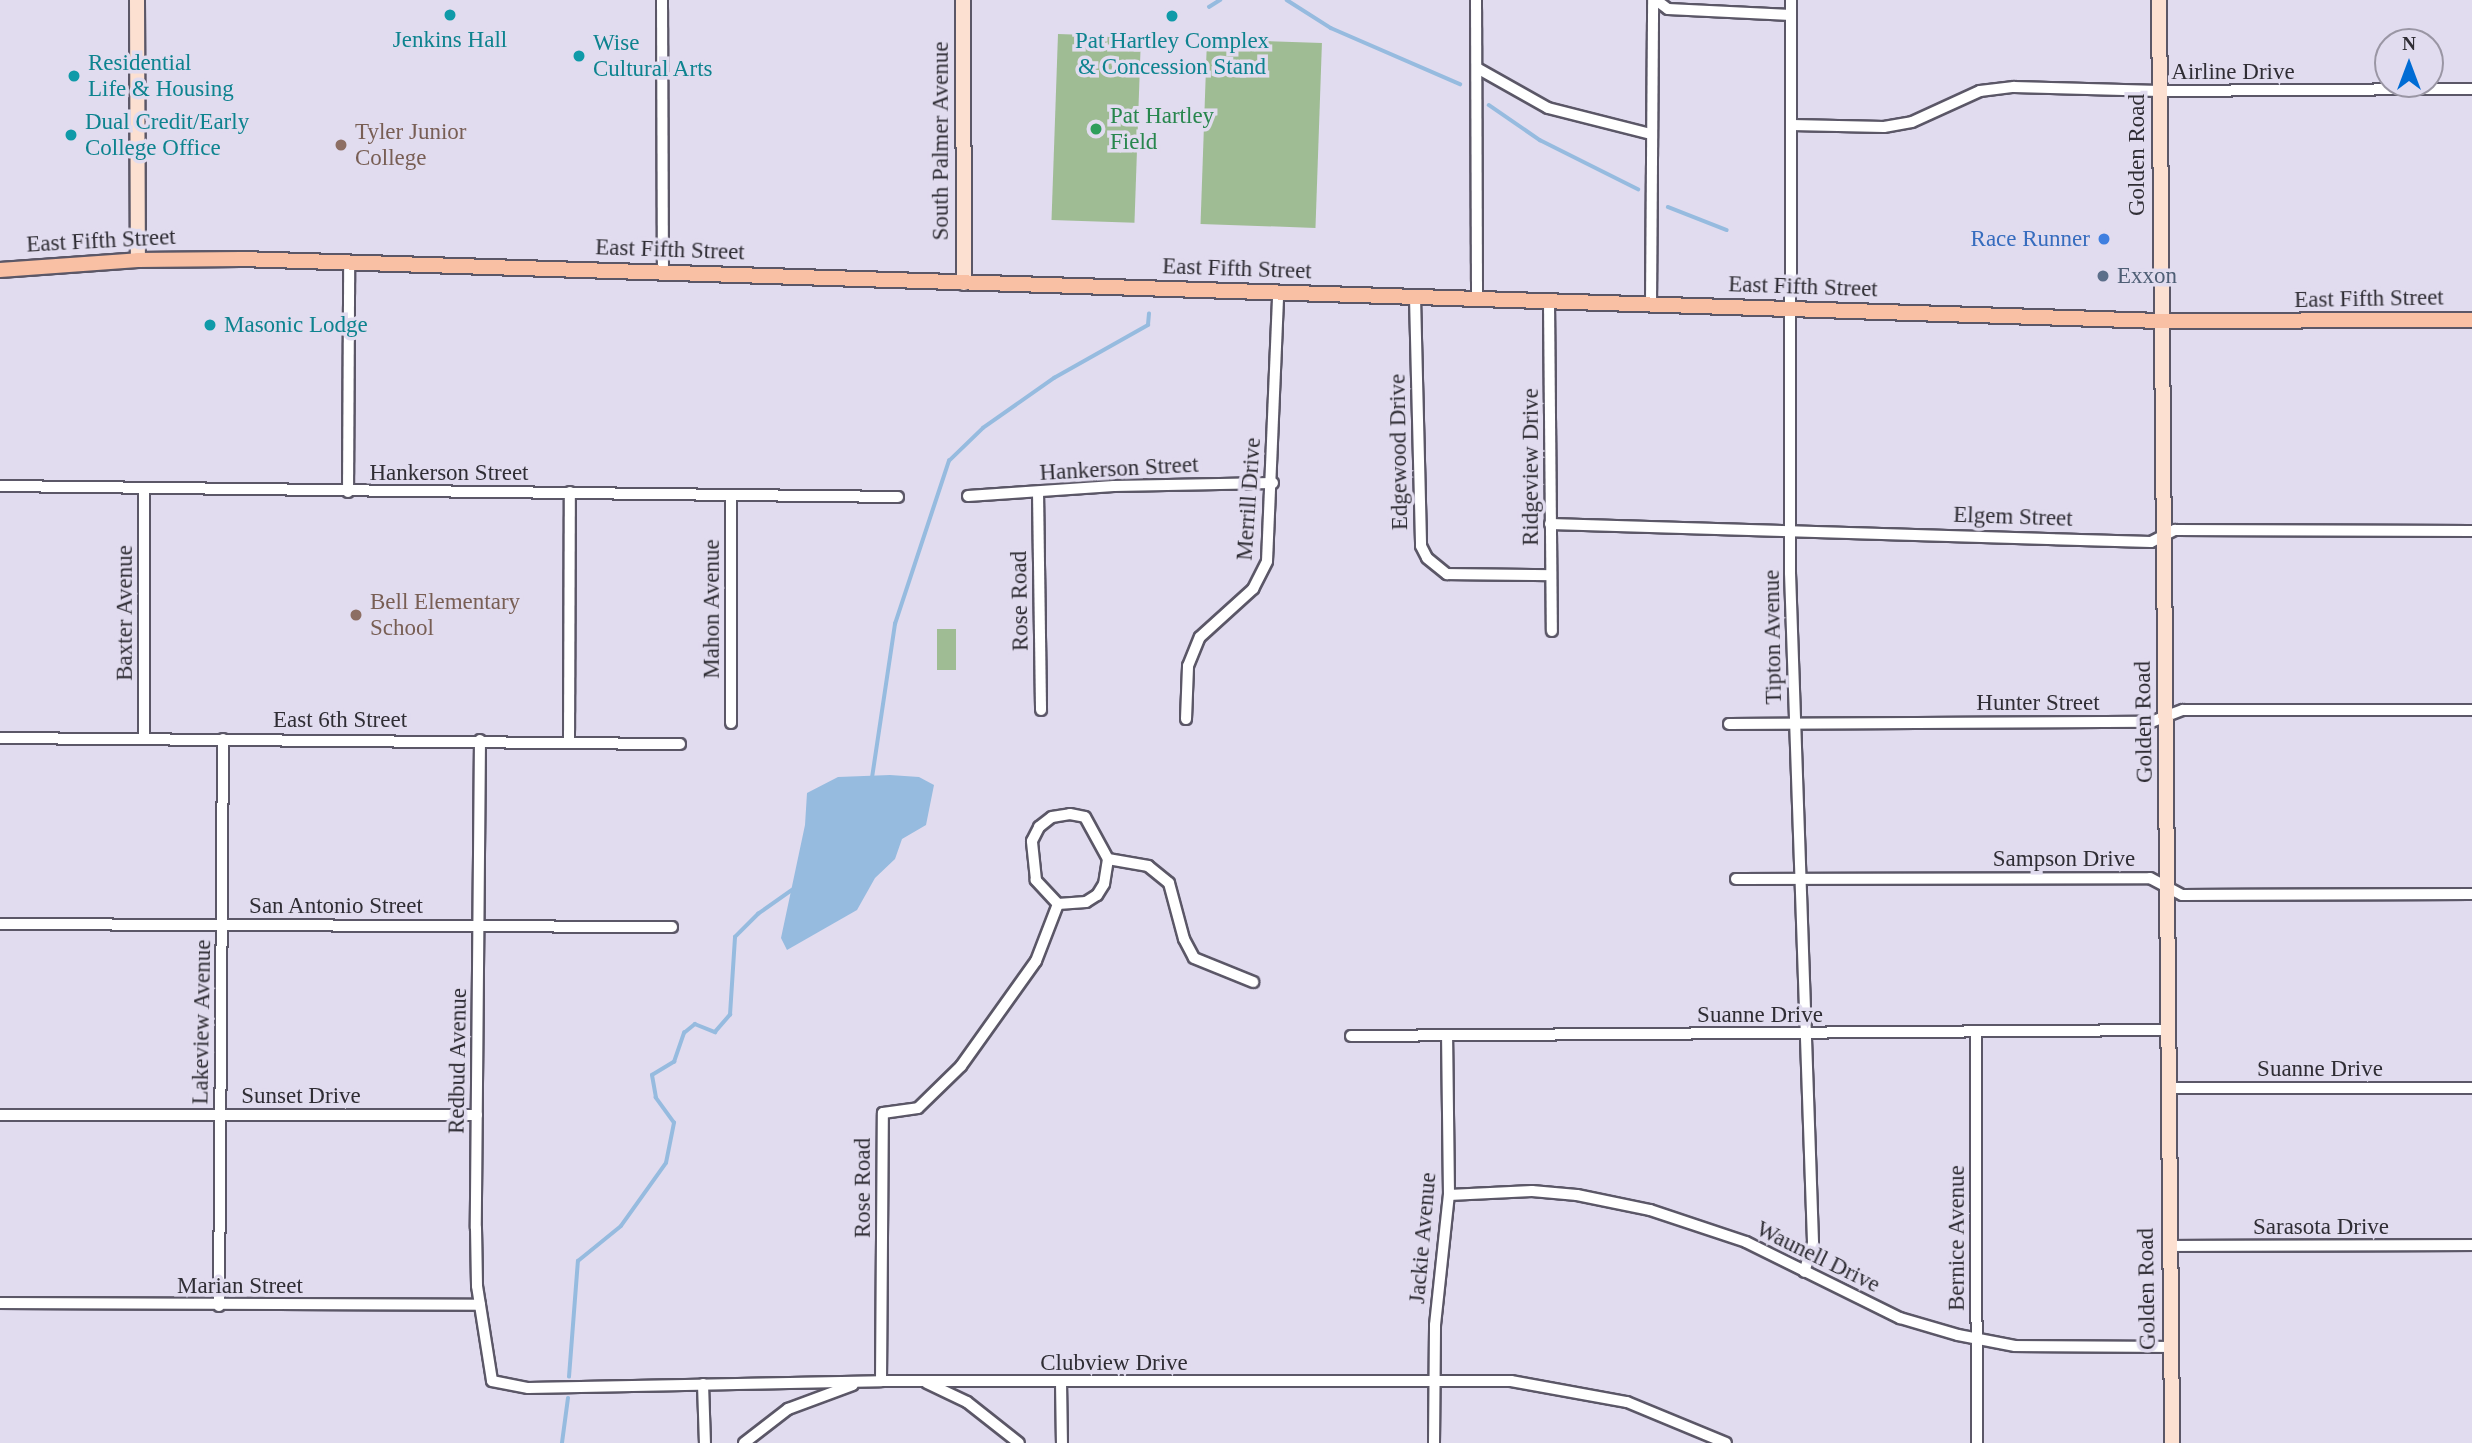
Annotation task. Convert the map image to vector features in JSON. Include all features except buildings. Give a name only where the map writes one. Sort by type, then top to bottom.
[{"type":"main road","name":"East Fifth Street","points":[[0,270],[138,260],[349,263],[2160,321],[2472,320]]},
{"type":"street","points":[[137,0],[138,260]]},
{"type":"street","points":[[662,0],[663,272]]},
{"type":"street","name":"South Palmer Avenue","points":[[963,0],[964,283]]},
{"type":"street","points":[[1476,0],[1477,300]]},
{"type":"street","points":[[1654,0],[1668,9],[1791,15]]},
{"type":"street","points":[[1651,305],[1654,0]]},
{"type":"street","name":"Tipton Avenue","points":[[1791,0],[1791,529],[1794,724],[1808,1034],[1813,1243],[1804,1272]]},
{"type":"street","name":"Golden Road","points":[[2159,0],[2172,1443]]},
{"type":"street","points":[[1477,68],[1548,108],[1651,134]]},
{"type":"street","name":"Airline Drive","points":[[1792,125],[1875,128],[1912,122],[1965,96],[1996,88],[2160,91],[2472,89]]},
{"type":"street","points":[[348,492],[349,263]]},
{"type":"street","name":"Merrill Drive","points":[[1186,719],[1188,666],[1199,637],[1253,589],[1262,575],[1273,483],[1278,293]]},
{"type":"street","name":"Edgewood Drive","points":[[1415,297],[1421,547],[1436,567],[1447,574],[1551,575]]},
{"type":"street","name":"Ridgeview Drive","points":[[1549,302],[1552,631]]},
{"type":"street","name":"Hankerson Street","points":[[968,496],[1273,483]]},
{"type":"street","name":"Hankerson Street","points":[[0,486],[898,497]]},
{"type":"street","name":"Baxter Avenue","points":[[144,489],[144,737]]},
{"type":"street","points":[[569,741],[570,492]]},
{"type":"street","name":"Rose Road","points":[[1038,492],[1041,710]]},
{"type":"street","name":"Mahon Avenue","points":[[731,496],[731,723]]},
{"type":"street","name":"Elgem Street","points":[[1550,524],[1791,529],[2151,542],[2175,530],[2472,531]]},
{"type":"street","name":"Hunter Street","points":[[1729,724],[2151,722],[2167,714],[2472,710]]},
{"type":"street","name":"East 6th Street","points":[[0,738],[144,737],[680,744]]},
{"type":"street","name":"Lakeview Avenue","points":[[219,1306],[223,739]]},
{"type":"street","name":"Redbud Avenue","points":[[480,740],[477,1115],[480,1305],[492,1381]]},
{"type":"street","points":[[1059,815],[1085,817],[1108,859],[1104,884],[1097,895],[1078,904],[1058,904],[1043,893],[1033,872],[1032,841],[1039,827],[1059,815]]},
{"type":"street","points":[[1108,859],[1138,862],[1160,873],[1175,895],[1190,953],[1205,966],[1253,982]]},
{"type":"street","name":"Sampson Drive","points":[[1736,879],[2150,878],[2182,895],[2472,894]]},
{"type":"street","name":"Rose Road","points":[[881,1381],[883,1113],[918,1108],[961,1066],[1036,961],[1058,904]]},
{"type":"street","name":"San Antonio Street","points":[[0,924],[672,928]]},
{"type":"street","name":"Suanne Drive","points":[[1351,1036],[2168,1030]]},
{"type":"street","name":"Bernice Avenue","points":[[1976,1033],[1977,1443]]},
{"type":"street","name":"Jackie Avenue","points":[[1434,1443],[1434,1383],[1449,1195],[1447,1035]]},
{"type":"street","name":"Suanne Drive","points":[[2169,1088],[2472,1088]]},
{"type":"street","name":"Sunset Drive","points":[[0,1115],[477,1115]]},
{"type":"street","name":"Waunell Drive","points":[[1449,1195],[1532,1191],[1614,1202],[1746,1242],[1900,1318],[1976,1339],[2060,1348],[2171,1347]]},
{"type":"street","name":"Sarasota Drive","points":[[2169,1246],[2472,1245]]},
{"type":"street","name":"Marian Street","points":[[0,1303],[480,1305]]},
{"type":"street","name":"Clubview Drive","points":[[492,1381],[528,1388],[881,1381],[1511,1381],[1595,1394],[1651,1410],[1726,1443]]},
{"type":"street","points":[[921,1381],[968,1402],[1019,1443]]},
{"type":"street","points":[[744,1443],[788,1409],[864,1382]]},
{"type":"street","points":[[1061,1382],[1062,1443]]},
{"type":"street","points":[[703,1384],[705,1443]]},
{"type":"green space","name":"Pat Hartley Field","points":[[1058,34],[1141,37],[1134,223],[1052,220]]},
{"type":"green space","points":[[1207,39],[1322,43],[1315,228],[1201,224]]},
{"type":"green space","points":[[937,629],[956,629],[956,670],[937,670]]},
{"type":"water","points":[[838,777],[919,777],[934,785],[926,825],[902,839],[895,859],[875,878],[857,910],[787,950],[781,938],[805,825],[807,793]]},
{"type":"waterway","points":[[1209,7],[1220,0]]},
{"type":"waterway","points":[[1287,0],[1331,28],[1460,84]]},
{"type":"waterway","points":[[1489,105],[1540,140],[1638,189]]},
{"type":"waterway","points":[[1668,207],[1727,230]]},
{"type":"waterway","points":[[872,778],[895,624],[949,461],[983,428],[1054,378],[1148,325],[1149,314]]},
{"type":"waterway","points":[[569,1377],[578,1261],[621,1226],[666,1163],[674,1123],[656,1098],[652,1075],[674,1062],[684,1033],[695,1024],[715,1032],[730,1015],[735,937],[758,914],[792,890]]},
{"type":"waterway","points":[[562,1443],[568,1398]]},
{"type":"place","name":"Jenkins Hall","points":[[450,15]]},
{"type":"place","name":"Pat Hartley Complex & Concession Stand","points":[[1172,16]]},
{"type":"place","name":"Wise Cultural Arts","points":[[579,56]]},
{"type":"place","name":"Residential Life & Housing","points":[[74,76]]},
{"type":"place","name":"Pat Hartley Field","points":[[1096,129]]},
{"type":"place","name":"Dual Credit/Early College Office","points":[[71,135]]},
{"type":"place","name":"Tyler Junior College","points":[[341,145]]},
{"type":"place","name":"Race Runner","points":[[2104,239]]},
{"type":"place","name":"Exxon","points":[[2103,276]]},
{"type":"place","name":"Masonic Lodge","points":[[210,325]]},
{"type":"place","name":"Bell Elementary School","points":[[356,615]]}]
